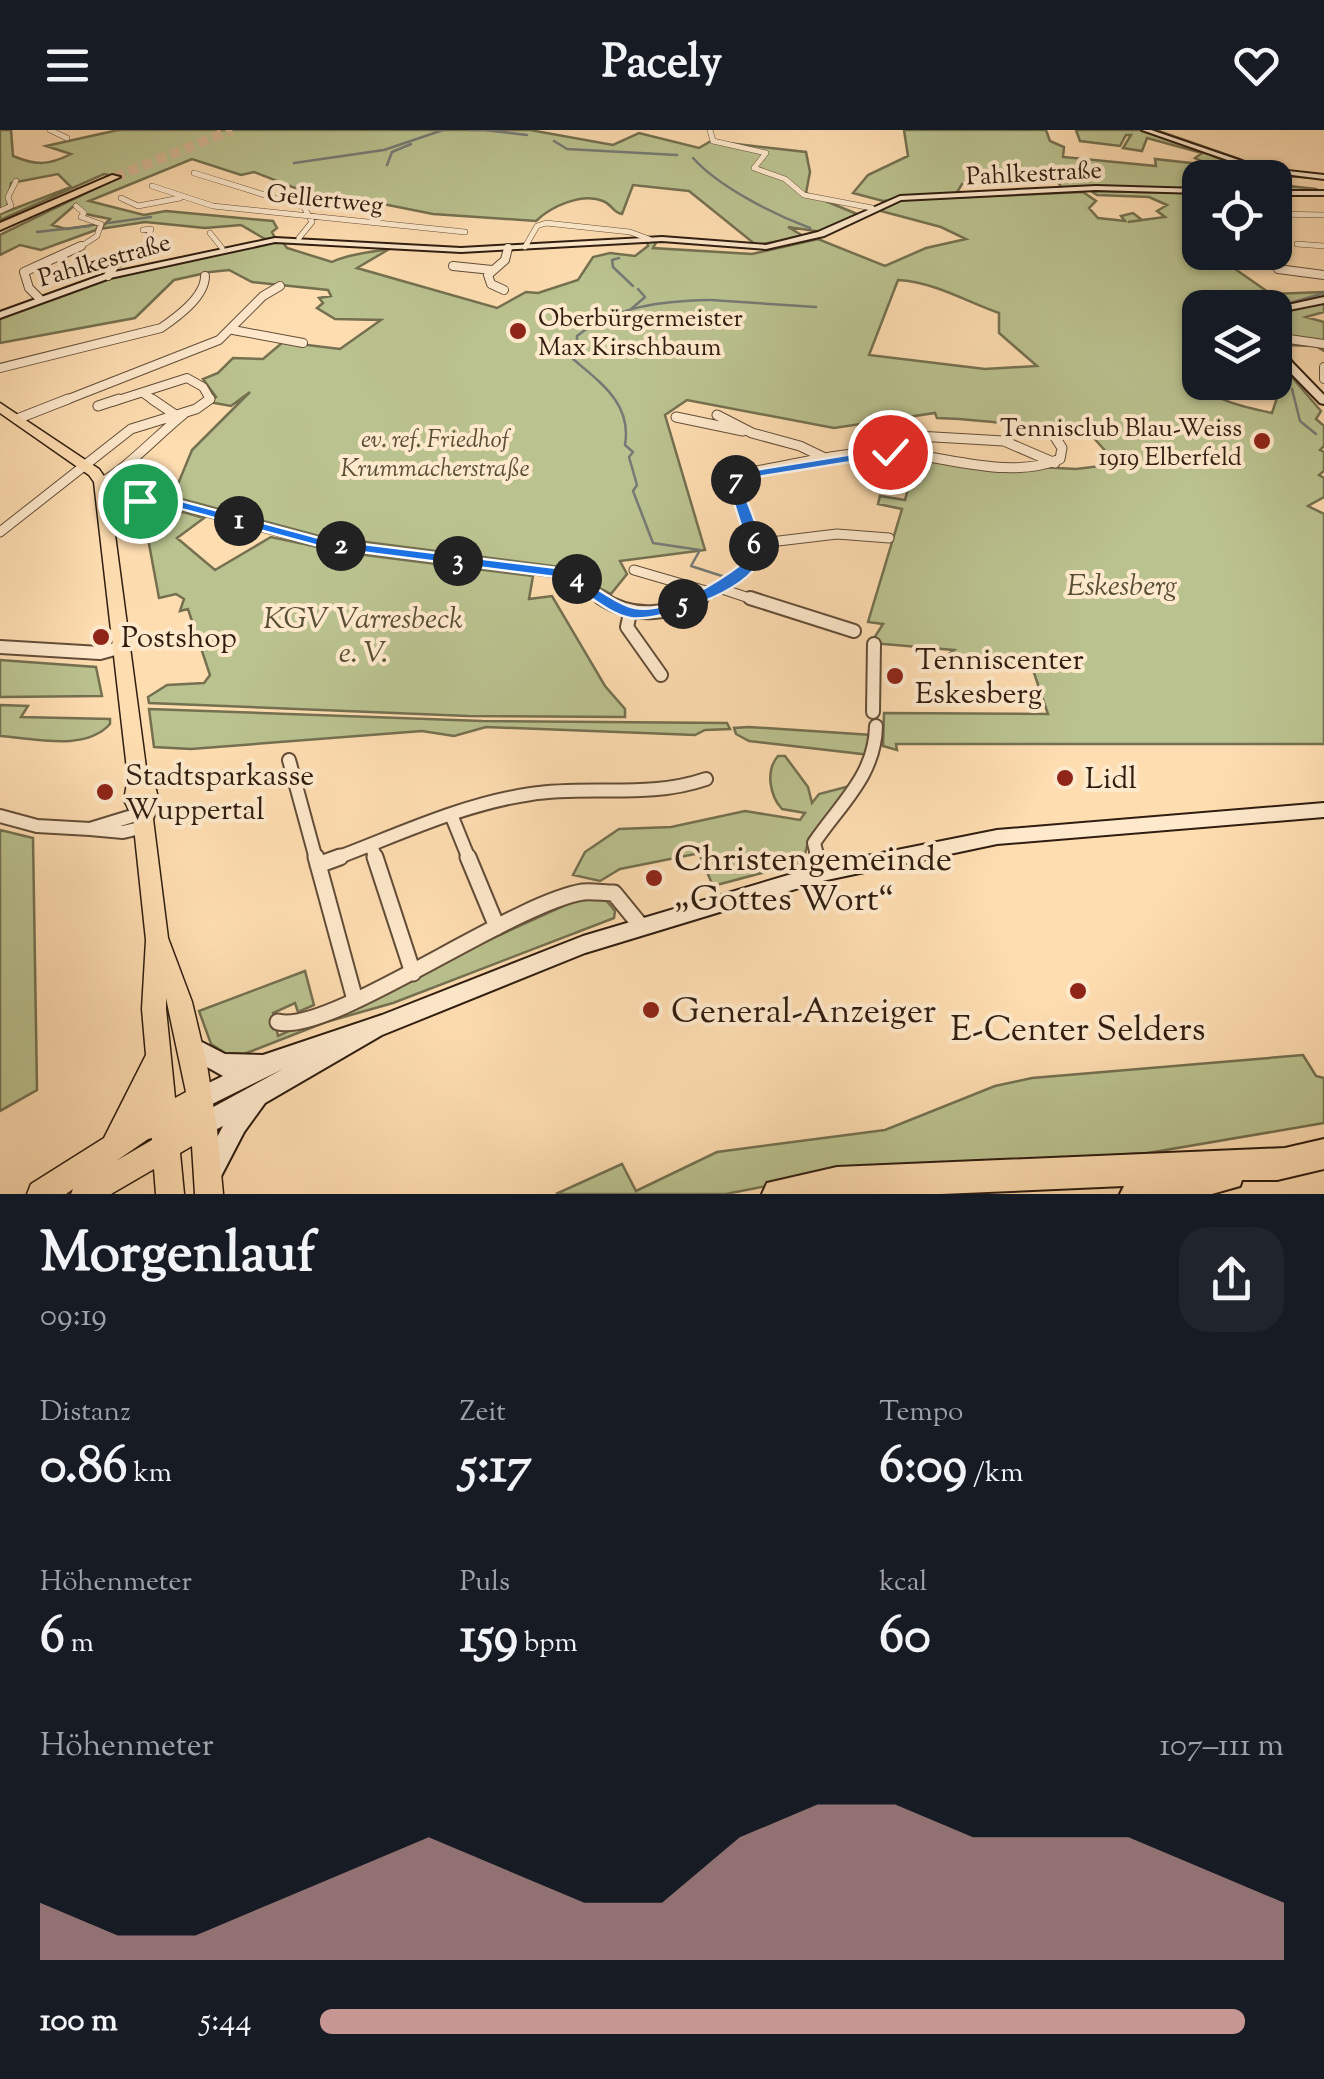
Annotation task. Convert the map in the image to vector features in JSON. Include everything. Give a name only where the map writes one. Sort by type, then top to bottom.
[{"type":"highway","points":[[113,176],[55,203],[0,228],[113,176]]},
{"type":"highway","points":[[1136,1194],[1324,1154]]},
{"type":"highway","points":[[778,1194],[837,1183],[1288,1163]]},
{"type":"main road","points":[[0,407],[84,465],[101,482],[138,778],[145,785],[150,808],[142,820],[157,940],[154,1009],[170,1194]]},
{"type":"main road","points":[[157,940],[177,986],[192,1047],[209,1186]]},
{"type":"main road","points":[[112,1148],[158,1058]]},
{"type":"main road","points":[[86,1194],[164,1132],[201,1112]]},
{"type":"main road","points":[[42,1194],[112,1148],[164,1132]]},
{"type":"street","points":[[50,130],[67,138]]},
{"type":"street","name":"Pahlkestraße","points":[[710,130],[711,140],[766,153],[754,168],[786,180],[804,195],[872,208]]},
{"type":"street","points":[[1145,130],[1264,171],[1324,177]]},
{"type":"street","points":[[194,173],[304,207],[312,217],[298,238]]},
{"type":"street","points":[[0,211],[11,206],[8,197],[16,182]]},
{"type":"street","name":"Gellertweg","points":[[152,186],[180,198],[312,217],[465,232]]},
{"type":"street","name":"Pahlkestraße","points":[[0,314],[108,276],[222,248],[298,238],[440,250],[649,240],[771,246],[821,234],[872,208],[912,197],[1096,188],[1182,190]]},
{"type":"street","points":[[1292,193],[1324,193]]},
{"type":"street","name":"Gellertweg","points":[[121,198],[138,206],[180,198]]},
{"type":"street","points":[[39,298],[29,288],[24,272],[71,253],[97,236],[101,224],[82,217],[84,213],[76,206]]},
{"type":"street","points":[[1292,215],[1324,216]]},
{"type":"street","name":"Pahlkestraße","points":[[524,247],[536,226],[546,222],[630,232],[649,240]]},
{"type":"street","points":[[108,276],[115,265],[147,248],[151,230],[143,230]]},
{"type":"street","name":"Pahlkestraße","points":[[210,233],[222,248]]},
{"type":"street","points":[[1297,244],[1324,246]]},
{"type":"street","points":[[504,290],[489,282],[492,270],[504,260],[508,248]]},
{"type":"street","points":[[453,266],[492,270]]},
{"type":"street","points":[[1286,270],[1324,275]]},
{"type":"street","points":[[0,368],[161,328],[180,315],[206,285],[205,276]]},
{"type":"street","points":[[17,419],[200,349],[234,330],[261,295],[280,286]]},
{"type":"street","points":[[1292,306],[1324,300]]},
{"type":"street","points":[[234,330],[304,343]]},
{"type":"street","points":[[1292,339],[1324,344]]},
{"type":"street","points":[[1324,367],[1324,379]]},
{"type":"street","points":[[1292,368],[1322,398]]},
{"type":"street","points":[[0,532],[131,430],[210,399],[203,387],[188,378],[98,406]]},
{"type":"street","points":[[143,393],[180,413]]},
{"type":"street","points":[[101,482],[118,475],[133,454],[176,424],[180,413]]},
{"type":"street","points":[[717,415],[732,419],[747,432]]},
{"type":"street","points":[[676,417],[803,446],[827,459]]},
{"type":"street","points":[[917,436],[1004,441],[1055,463]]},
{"type":"street","points":[[1055,436],[1062,448],[1055,463]]},
{"type":"street","points":[[104,508],[166,501],[322,543],[557,573],[580,581],[630,613],[666,609],[718,591],[748,568],[754,544],[735,491],[736,480],[754,470],[792,468],[882,452],[969,464],[1055,463]]},
{"type":"street","points":[[754,544],[837,534],[889,538]]},
{"type":"street","points":[[634,570],[854,631]]},
{"type":"street","points":[[630,613],[627,627],[661,675]]},
{"type":"street","points":[[822,873],[814,843],[875,757],[874,644]]},
{"type":"street","points":[[0,647],[100,653],[122,647]]},
{"type":"street","points":[[289,760],[355,1000]]},
{"type":"street","points":[[318,864],[508,799],[551,792],[661,794],[706,779]]},
{"type":"street","points":[[201,1112],[273,1074],[351,1046],[382,1025],[641,926],[822,873],[997,837],[1324,810]]},
{"type":"street","points":[[0,816],[37,826],[123,832],[142,820]]},
{"type":"street","points":[[452,817],[497,926]]},
{"type":"street","points":[[371,845],[413,973]]},
{"type":"street","points":[[278,1022],[290,1026],[355,1000],[497,926],[596,890],[621,898],[641,926]]},
{"type":"street","points":[[192,1047],[223,1065],[273,1074]]},
{"type":"street","points":[[209,1186],[244,1112],[273,1074]]},
{"type":"green space","points":[[0,130],[11,130],[13,156],[43,163],[71,154],[46,146],[118,130],[530,130],[613,145],[639,133],[699,148],[711,141],[806,152],[810,172],[806,193],[857,214],[822,232],[788,227],[805,237],[756,245],[689,191],[633,185],[622,214],[603,201],[586,198],[558,206],[536,221],[433,214],[343,196],[313,195],[254,172],[241,175],[192,159],[89,201],[144,215],[166,211],[273,221],[277,228],[272,232],[275,238],[265,239],[241,225],[205,228],[145,222],[100,229],[110,219],[86,214],[76,204],[52,225],[66,229],[99,224],[96,230],[41,250],[20,245],[0,255],[0,235],[119,177],[104,174],[0,220],[0,214],[71,187],[58,174],[11,183],[7,208],[0,210]]},
{"type":"green space","points":[[904,130],[1046,130],[1050,141],[1064,147],[1063,157],[1156,166],[1155,159],[1182,162],[1182,191],[1062,190],[1057,179],[1044,178],[962,184],[956,194],[883,201],[853,193],[868,175],[908,156]]},
{"type":"green space","points":[[1076,130],[1156,130],[1241,160],[1213,156],[1224,160],[1199,160],[1195,158],[1202,153],[1147,138],[1142,151],[1123,148],[1131,135],[1126,135],[1120,146],[1080,141]]},
{"type":"green space","points":[[1292,186],[1316,189],[1324,195],[1292,195]]},
{"type":"green space","points":[[1091,191],[1182,193],[1182,270],[1236,270],[1265,290],[1182,290],[1182,400],[1224,400],[1272,413],[1276,400],[1292,400],[1292,377],[1321,411],[1316,419],[1324,426],[1324,446],[1320,450],[1324,452],[1324,471],[1319,475],[1324,478],[1324,497],[1308,506],[1324,514],[1324,744],[896,744],[897,750],[883,746],[884,713],[1048,714],[1031,664],[938,662],[954,650],[871,643],[883,624],[868,622],[902,509],[878,504],[880,496],[905,500],[912,474],[919,475],[927,461],[1076,469],[1117,464],[1083,426],[937,418],[935,413],[834,428],[687,400],[665,415],[705,550],[620,561],[627,574],[611,594],[560,567],[319,536],[163,494],[178,484],[192,450],[250,392],[231,406],[209,402],[216,397],[203,379],[218,373],[233,358],[263,359],[283,342],[340,349],[381,320],[335,319],[317,308],[323,303],[319,298],[331,296],[328,290],[252,282],[229,270],[210,272],[174,280],[135,318],[0,343],[0,316],[34,303],[174,261],[282,241],[287,248],[332,262],[391,248],[357,268],[497,308],[526,292],[538,293],[578,280],[593,257],[610,253],[635,256],[648,246],[647,241],[657,241],[653,248],[752,254],[818,239],[885,266],[926,248],[966,239],[941,227],[877,210],[902,200],[1083,192],[1096,201],[1089,208],[1098,218],[1125,221],[1121,216],[1133,213],[1142,220],[1128,222],[1165,217],[1157,211],[1167,205],[1149,197],[1097,195]],"holes":[[[898,280],[937,288],[999,313],[999,333],[1037,366],[985,369],[869,355]]]},
{"type":"green space","points":[[1324,292],[1324,312],[1306,317],[1324,322],[1324,351],[1316,346],[1292,345],[1292,293]]},
{"type":"green space","name":"KGV Varresbeck e. V.","points":[[183,512],[204,518],[177,538],[215,570],[271,537],[341,552],[533,576],[529,599],[552,596],[605,686],[625,709],[625,717],[468,716],[149,703],[148,697],[167,685],[204,683],[210,675],[188,609],[180,611],[184,599],[176,594],[159,598],[147,533],[160,529],[157,522]]},
{"type":"green space","points":[[0,660],[96,667],[102,696],[0,697]]},
{"type":"green space","points":[[0,705],[28,706],[21,717],[110,719],[110,724],[99,733],[73,741],[0,736]]},
{"type":"green space","points":[[149,709],[482,721],[727,723],[730,729],[705,730],[695,735],[486,727],[454,736],[422,731],[191,749],[154,747]]},
{"type":"green space","points":[[734,728],[872,735],[871,755],[749,741],[736,734]]},
{"type":"green space","points":[[778,756],[785,756],[808,787],[812,803],[819,794],[850,786],[809,838],[803,862],[713,886],[701,858],[714,856],[710,851],[620,869],[600,881],[573,875],[585,852],[619,829],[671,827],[745,811],[800,820],[805,813],[782,809],[772,790],[771,769]]},
{"type":"green space","points":[[0,830],[33,838],[37,1090],[0,1111]]},
{"type":"green space","points":[[583,897],[605,899],[615,911],[614,918],[393,1003],[326,1022],[244,1054],[225,1053],[211,1044],[199,1011],[305,971],[314,1005],[298,1012],[295,1003],[273,1013],[278,1036]]},
{"type":"green space","points":[[1303,1055],[1316,1076],[1324,1078],[1324,1123],[1148,1153],[848,1170],[726,1194],[556,1194],[622,1164],[636,1191],[717,1152],[885,1130],[995,1086],[1032,1078]]},
{"type":"waterway","points":[[294,163],[384,150],[443,130]]},
{"type":"waterway","points":[[470,130],[482,130]]},
{"type":"waterway","points":[[484,130],[527,135]]},
{"type":"waterway","points":[[554,141],[567,149],[677,155]]},
{"type":"waterway","points":[[387,165],[392,152],[411,144]]},
{"type":"waterway","points":[[693,158],[747,199],[810,228]]},
{"type":"waterway","points":[[108,223],[151,217]]},
{"type":"waterway","points":[[37,232],[90,226]]},
{"type":"waterway","points":[[619,258],[612,260],[613,267],[633,286]]},
{"type":"waterway","points":[[630,310],[645,297],[638,289]]},
{"type":"waterway","points":[[1292,302],[1324,293]]},
{"type":"waterway","points":[[577,343],[577,336],[623,312],[657,304],[709,300]]},
{"type":"waterway","points":[[711,300],[816,307]]},
{"type":"waterway","points":[[573,359],[604,386],[619,406],[624,418],[625,445],[633,452],[629,457],[637,485],[633,491],[653,543],[700,550],[691,566],[722,576]]},
{"type":"waterway","points":[[1292,389],[1300,421],[1316,434]]},
{"type":"tunnel","points":[[115,177],[232,130]]},
{"type":"place","name":"Oberbürgermeister Max Kirschbaum","points":[[518,331]]},
{"type":"place","name":"Tennisclub Blau-Weiss 1919 Elberfeld","points":[[1262,441]]},
{"type":"place","name":"Postshop","points":[[101,637]]},
{"type":"place","name":"Tenniscenter Eskesberg","points":[[895,676]]},
{"type":"place","name":"Lidl","points":[[1065,778]]},
{"type":"place","name":"Stadtsparkasse Wuppertal","points":[[105,792]]},
{"type":"place","name":"Christengemeinde „Gottes Wort“","points":[[654,878]]},
{"type":"place","name":"E-Center Selders","points":[[1078,991]]},
{"type":"place","name":"General-Anzeiger","points":[[651,1010]]},
{"type":"route","points":[[140,501],[170,502],[322,543],[557,573],[580,581],[630,613],[650,612],[713,593],[742,575],[751,564],[754,544],[734,485],[741,476],[754,470],[801,467],[847,455],[890,452]]},
{"type":"park label","name":"ev. ref. Friedhof Krummacherstraße","points":[[435,452]]},
{"type":"park label","name":"Eskesberg","points":[[1122,585]]}]
